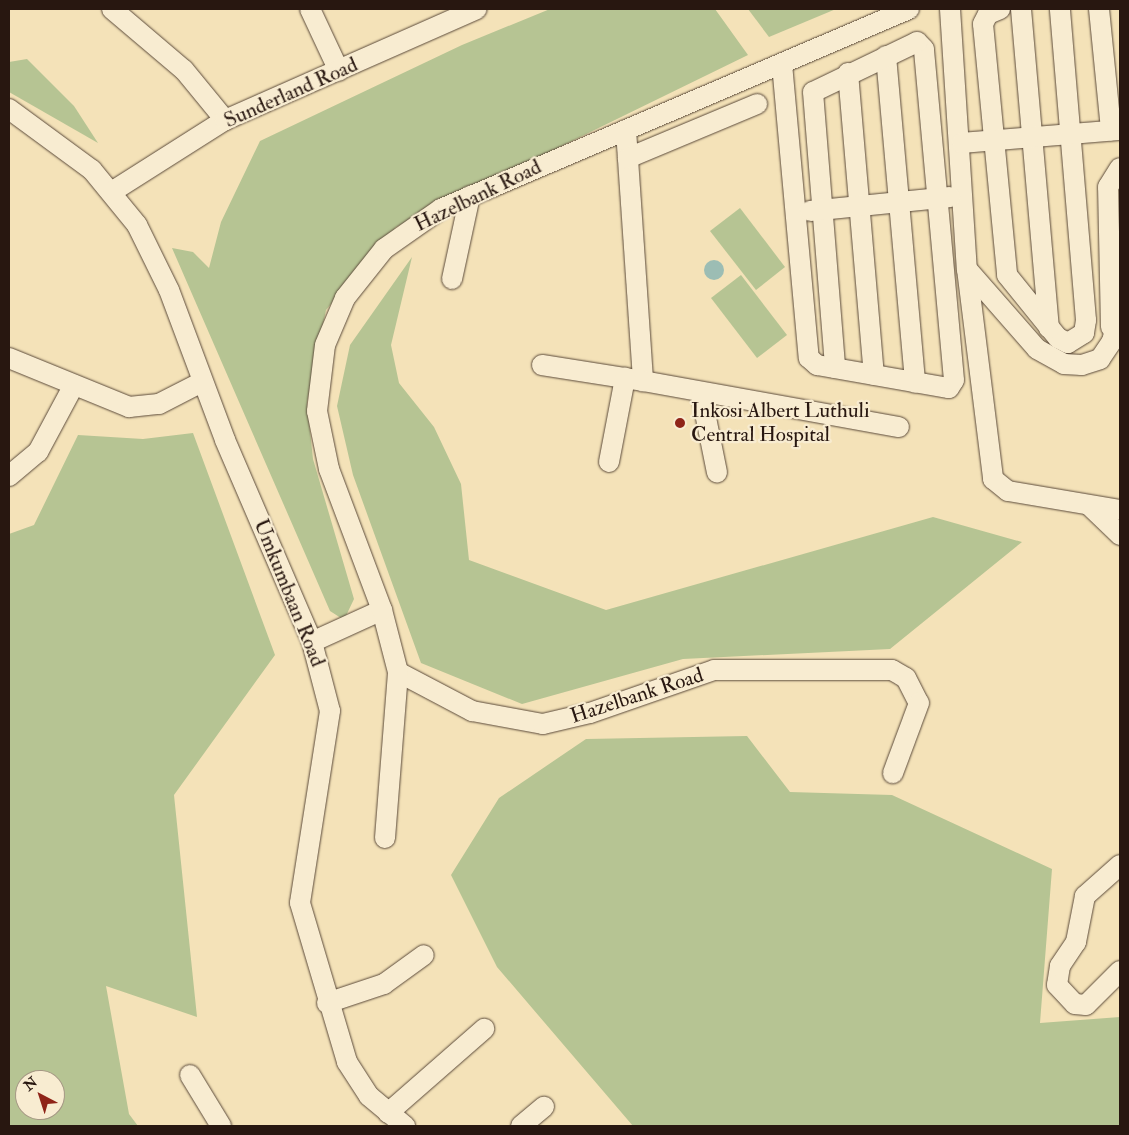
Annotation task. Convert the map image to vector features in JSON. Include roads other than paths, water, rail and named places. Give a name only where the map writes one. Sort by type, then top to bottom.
[{"type":"street","points":[[112,9],[184,70],[225,120]]},
{"type":"street","points":[[310,9],[339,71]]},
{"type":"street","name":"Sunderland Road","points":[[113,191],[225,120],[477,9]]},
{"type":"street","name":"Hazelbank Road","points":[[893,772],[920,703],[906,678],[892,670],[714,670],[590,713],[543,724],[472,710],[398,672],[382,610],[319,436],[318,377],[325,345],[345,298],[384,249],[409,228],[470,196],[909,9]]},
{"type":"street","points":[[950,9],[966,195],[967,269],[993,478],[1002,490],[1120,510]]},
{"type":"street","points":[[1000,9],[988,14],[983,24],[1006,276],[1048,328],[1068,343],[1080,338],[1086,327],[1060,9]]},
{"type":"street","points":[[1021,9],[1048,328]]},
{"type":"street","points":[[962,143],[1116,130],[1099,9]]},
{"type":"street","points":[[782,64],[808,353],[817,365],[949,388],[954,380],[923,44],[916,42],[848,72],[813,92],[835,368]]},
{"type":"street","points":[[886,56],[915,383]]},
{"type":"street","points":[[848,72],[874,374]]},
{"type":"street","points":[[628,158],[757,104]]},
{"type":"street","name":"Umkumbaan Road","points":[[9,109],[57,141],[113,191],[137,225],[169,290],[202,382],[312,642],[330,710],[300,903],[327,1003],[347,1062],[369,1096],[405,1126]]},
{"type":"street","points":[[610,462],[634,380],[626,130]]},
{"type":"street","points":[[1112,341],[1108,187],[1120,168]]},
{"type":"street","points":[[795,213],[966,195]]},
{"type":"street","points":[[452,279],[470,196]]},
{"type":"street","points":[[618,205],[631,284],[628,331]]},
{"type":"street","points":[[967,269],[1037,349],[1054,360],[1095,362],[1112,341],[1120,310]]},
{"type":"street","points":[[9,358],[74,385],[139,408],[159,404],[202,382]]},
{"type":"street","points":[[542,365],[899,427]]},
{"type":"street","points":[[9,476],[38,452],[74,385]]},
{"type":"street","points":[[701,394],[717,472]]},
{"type":"street","points":[[1090,506],[1120,535]]},
{"type":"street","points":[[312,642],[382,610]]},
{"type":"street","points":[[385,838],[398,672]]},
{"type":"street","points":[[1120,865],[1084,896],[1076,942],[1060,966],[1057,985],[1074,1004],[1086,1005],[1120,971]]},
{"type":"street","points":[[327,1003],[384,984],[424,955]]},
{"type":"street","points":[[388,1112],[484,1029]]},
{"type":"street","points":[[190,1075],[221,1126]]},
{"type":"street","points":[[521,1126],[544,1107]]},
{"type":"water","points":[[714,260],[721,263],[724,270],[721,277],[714,280],[707,277],[704,270],[707,263]]},
{"type":"place","name":"Inkosi Albert Luthuli Central Hospital","points":[[680,423]]}]
